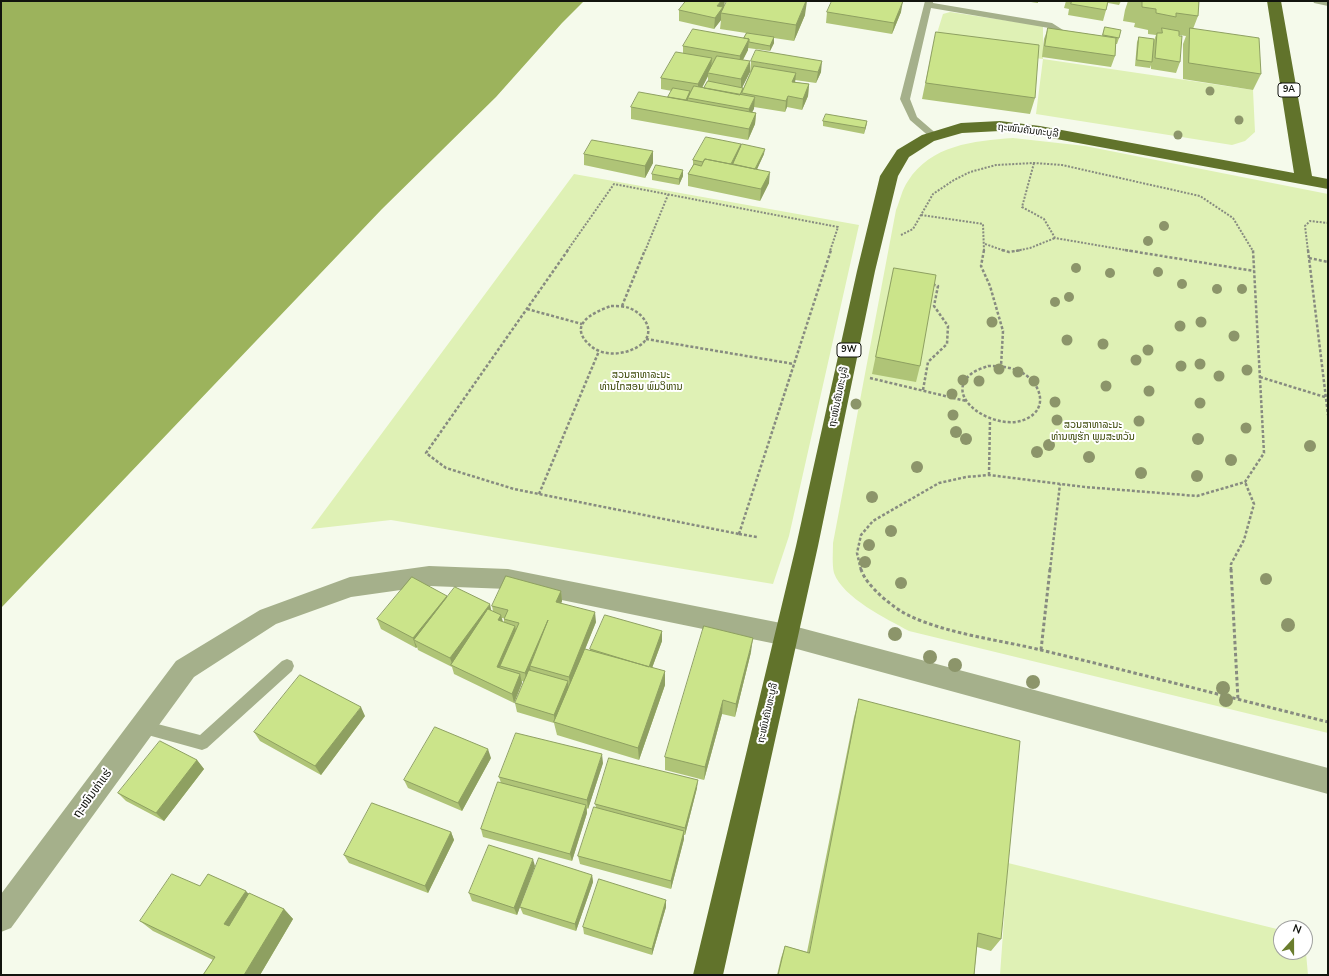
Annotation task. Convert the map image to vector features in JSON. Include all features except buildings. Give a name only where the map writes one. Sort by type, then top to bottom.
[{"type":"main road","name":"9A","points":[[1274,1],[1304,179]]},
{"type":"main road","name":"ຖະໜົນຄັນທະບູລີ","points":[[708,975],[786,636],[866,271],[889,176],[903,154],[928,138],[934,136],[962,128],[1000,126],[1040,131],[1328,184]]},
{"type":"street","name":"ຖະໜົນທ່າແຮ່","points":[[1,918],[184,669],[268,617],[350,588],[429,576],[508,578],[786,636]]},
{"type":"street","points":[[786,636],[1328,781]]},
{"type":"lane","points":[[1317,1],[1328,3]]},
{"type":"lane","points":[[934,136],[913,118],[905,99],[928,3],[1052,26],[1064,36],[1077,38]]},
{"type":"lane","points":[[142,727],[202,743],[287,666]]},
{"type":"path","points":[[876,231],[902,235],[913,229],[933,194],[970,172],[996,165],[1034,163],[1062,165],[1200,196],[1233,218],[1253,249],[1264,453],[1246,482],[1197,496],[1060,484],[988,475],[966,477],[938,483],[873,521],[861,535],[857,554],[862,573],[875,590],[892,605],[909,616],[941,627],[1041,650],[1328,722]]},
{"type":"path","points":[[1034,163],[1022,207],[1044,219],[1055,238]]},
{"type":"path","points":[[739,534],[838,227],[614,184],[426,454],[446,468],[514,489],[739,534],[757,537]]},
{"type":"path","points":[[622,306],[668,195]]},
{"type":"path","points":[[921,215],[983,224],[985,244],[981,266],[990,286],[1003,331],[1000,366]]},
{"type":"path","points":[[1328,222],[1310,221],[1305,226],[1328,414]]},
{"type":"path","points":[[985,244],[1009,252],[1030,248],[1055,238],[1254,270]]},
{"type":"path","points":[[1309,258],[1328,262]]},
{"type":"path","points":[[923,390],[928,362],[947,344],[948,326],[934,306],[938,286],[924,283]]},
{"type":"path","points":[[611,306],[622,306],[640,313],[646,318],[649,332],[646,339],[631,350],[621,353],[599,351],[583,340],[581,332],[582,324],[592,312],[611,306]]},
{"type":"path","points":[[528,309],[582,324]]},
{"type":"path","points":[[646,339],[794,364]]},
{"type":"path","points":[[539,494],[599,351]]},
{"type":"path","points":[[988,366],[1000,366],[1020,372],[1035,383],[1040,393],[1042,402],[1038,411],[1030,418],[1018,422],[1004,423],[990,420],[972,409],[966,402],[962,392],[963,383],[968,375],[976,369],[988,366]]},
{"type":"path","points":[[866,377],[923,390],[966,402]]},
{"type":"path","points":[[1260,377],[1327,398]]},
{"type":"path","points":[[988,475],[990,420]]},
{"type":"path","points":[[1238,700],[1231,564],[1244,540],[1254,504],[1246,482]]},
{"type":"path","points":[[1041,650],[1060,484]]},
{"type":"green space","points":[[950,12],[1043,26],[1043,59],[933,46],[943,14]]},
{"type":"green space","points":[[1043,59],[1253,90],[1255,132],[1245,141],[1232,145],[1036,114]]},
{"type":"green space","name":"ສວນສາທາລະນະ ທ່ານໜູຮັກ ພູມສະຫວັນ","points":[[1013,138],[1085,146],[1328,194],[1328,733],[909,631],[878,614],[856,599],[846,591],[834,573],[833,543],[896,210],[903,191],[906,184],[917,169],[941,152],[968,143]]},
{"type":"green space","name":"ສວນສາທາລະນະ ທ່ານໄກສອນ ພົມວິຫານ","points":[[574,174],[859,225],[789,536],[773,584],[391,520],[311,529]]},
{"type":"green space","points":[[1008,863],[1273,928],[1273,960],[1307,960],[1308,975],[1000,975]]},
{"type":"shaded area","points":[[1,1],[584,1],[562,23],[496,97],[382,209],[1,608]]}]
